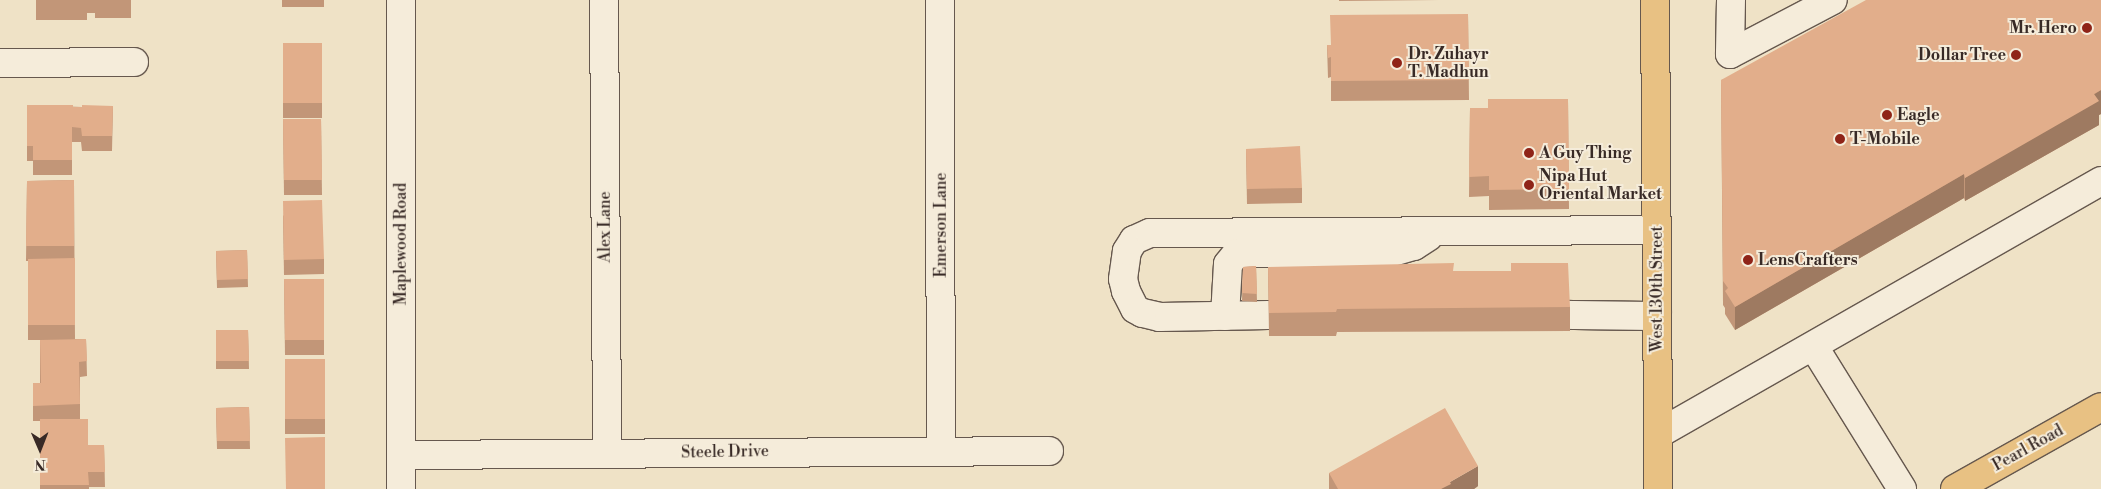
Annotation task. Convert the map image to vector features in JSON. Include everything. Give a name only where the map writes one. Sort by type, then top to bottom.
[{"type":"main road","name":"West 130th Street","points":[[1655,0],[1658,489]]},
{"type":"main road","name":"Pearl Road","points":[[1955,489],[2101,407]]},
{"type":"street","name":"Maplewood Road","points":[[401,0],[401,489]]},
{"type":"street","name":"Alex Lane","points":[[604,0],[607,453]]},
{"type":"street","name":"Emerson Lane","points":[[940,0],[941,450]]},
{"type":"street","points":[[1731,0],[1730,54],[1833,0]]},
{"type":"street","points":[[0,63],[134,62]]},
{"type":"street","points":[[1658,434],[2101,181]]},
{"type":"street","points":[[1268,315],[1160,317],[1135,310],[1129,301],[1123,279],[1127,251],[1134,240],[1150,233],[1656,230]]},
{"type":"street","points":[[1225,316],[1228,264],[1237,252],[1389,253],[1414,246],[1438,232]]},
{"type":"street","points":[[1569,315],[1657,316]]},
{"type":"street","points":[[1814,346],[1902,489]]},
{"type":"street","name":"Steele Drive","points":[[401,455],[941,450],[1049,451]]},
{"type":"building","points":[[1866,0],[2101,0],[2101,90],[2094,94],[2099,101],[1965,178],[1964,174],[1735,307],[1725,291],[1728,288],[1723,281],[1721,80]]},
{"type":"building","points":[[1468,14],[1469,80],[1331,81],[1331,57],[1328,58],[1327,45],[1331,45],[1330,15]]},
{"type":"building","points":[[283,43],[322,43],[322,103],[283,103]]},
{"type":"building","points":[[1488,99],[1568,99],[1569,189],[1489,190],[1489,176],[1469,177],[1470,108],[1488,108]]},
{"type":"building","points":[[27,105],[113,106],[112,136],[82,136],[81,128],[72,127],[72,160],[33,160],[33,146],[27,146]]},
{"type":"building","points":[[283,119],[321,119],[322,180],[284,180]]},
{"type":"building","points":[[1300,146],[1302,188],[1247,189],[1246,149]]},
{"type":"building","points":[[74,180],[74,246],[26,246],[27,181]]},
{"type":"building","points":[[322,200],[324,259],[284,260],[283,201]]},
{"type":"building","points":[[247,250],[248,279],[217,280],[216,251]]},
{"type":"building","points":[[75,258],[75,325],[28,325],[28,259]]},
{"type":"building","points":[[1454,263],[1453,271],[1511,271],[1511,263],[1568,263],[1570,307],[1337,309],[1336,312],[1269,313],[1268,267]]},
{"type":"building","points":[[1256,266],[1257,294],[1242,293],[1243,267]]},
{"type":"building","points":[[284,279],[324,279],[324,340],[285,340]]},
{"type":"building","points":[[216,330],[248,330],[249,361],[216,361]]},
{"type":"building","points":[[86,339],[87,361],[79,362],[80,404],[33,406],[33,383],[41,383],[40,340]]},
{"type":"building","points":[[285,359],[325,359],[325,419],[285,419]]},
{"type":"building","points":[[249,407],[250,441],[217,441],[216,408]]},
{"type":"building","points":[[1445,408],[1478,466],[1441,489],[1338,489],[1329,473]]},
{"type":"building","points":[[40,419],[88,419],[88,445],[104,445],[105,472],[88,472],[89,485],[40,485]]},
{"type":"building","points":[[325,437],[325,489],[286,489],[285,438]]},
{"type":"place","name":"Mr. Hero","points":[[2087,28]]},
{"type":"place","name":"Dollar Tree","points":[[2016,55]]},
{"type":"place","name":"Dr. Zuhayr T. Madhun","points":[[1397,63]]},
{"type":"place","name":"Eagle","points":[[1887,115]]},
{"type":"place","name":"T-Mobile","points":[[1840,139]]},
{"type":"place","name":"A Guy Thing","points":[[1529,153]]},
{"type":"place","name":"Nipa Hut Oriental Market","points":[[1529,185]]},
{"type":"place","name":"LensCrafters","points":[[1748,260]]}]
